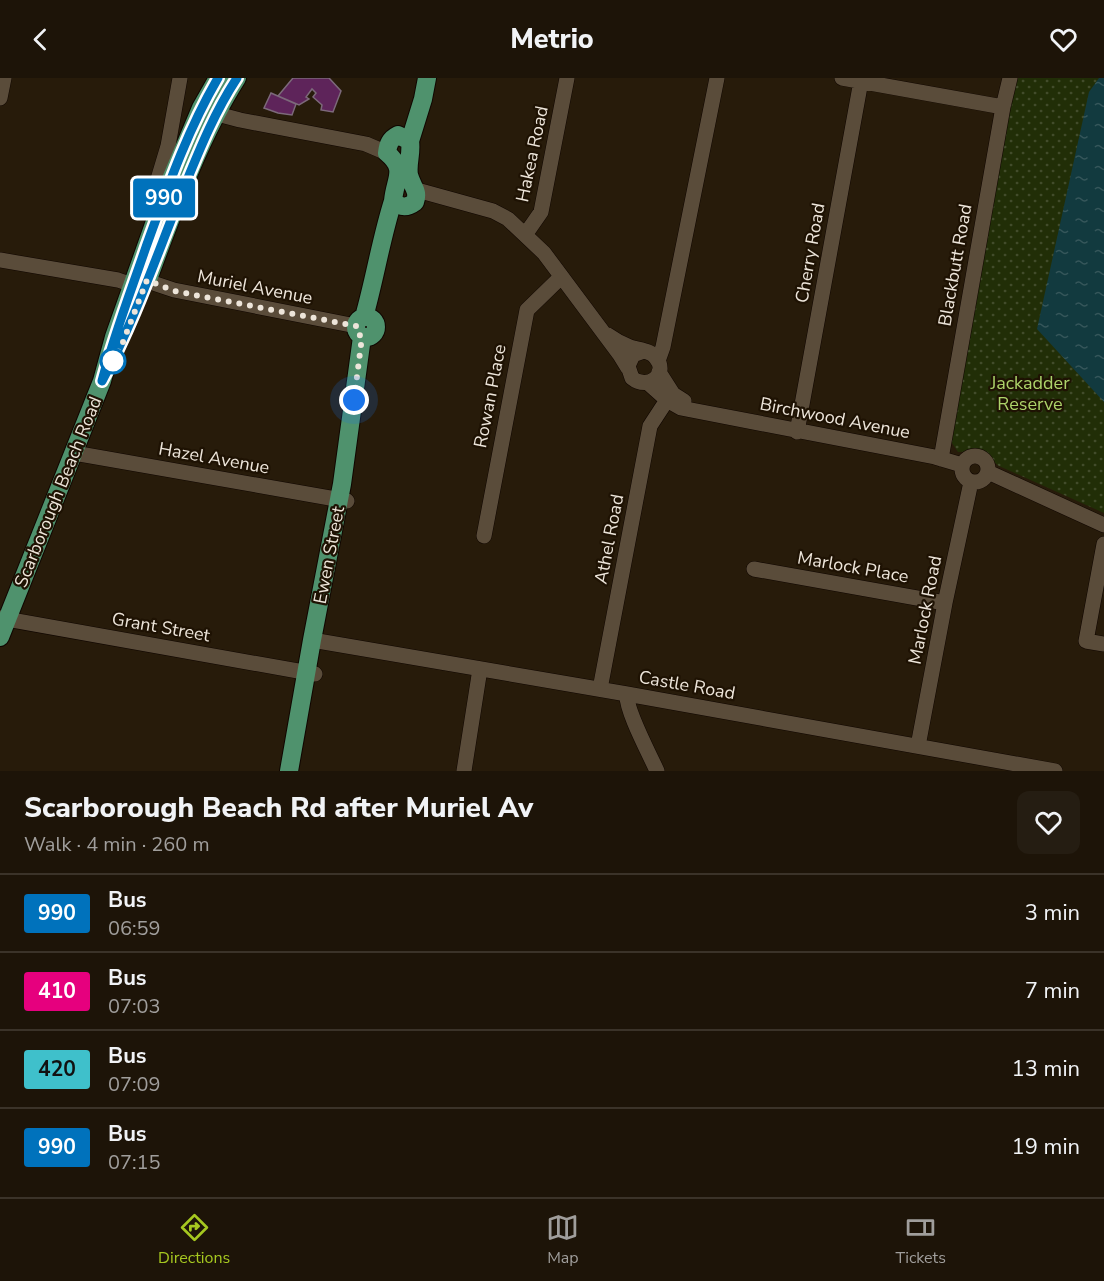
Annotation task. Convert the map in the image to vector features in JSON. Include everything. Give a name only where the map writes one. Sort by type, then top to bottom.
[{"type":"main road","name":"Scarborough Beach Road","points":[[2,625],[102,381],[123,342],[141,285],[197,156],[218,78]]},
{"type":"main road","name":"Scarborough Beach Road","points":[[208,111],[237,78]]},
{"type":"main road","points":[[396,142],[414,98],[418,78]]},
{"type":"main road","points":[[396,142],[423,99],[427,78]]},
{"type":"main road","points":[[396,142],[411,150],[408,200]]},
{"type":"main road","name":"Ewen Street","points":[[298,771],[316,641],[343,500],[365,327],[391,234],[408,200],[396,161],[396,142]]},
{"type":"main road","name":"Ewen Street","points":[[289,771],[311,673]]},
{"type":"street","points":[[0,98],[4,78]]},
{"type":"street","points":[[153,196],[168,146],[180,78]]},
{"type":"street","name":"Hakea Road","points":[[525,235],[541,212],[567,78]]},
{"type":"street","points":[[628,368],[628,362],[633,355],[651,364],[655,346],[667,331],[717,78]]},
{"type":"street","points":[[843,78],[1003,107]]},
{"type":"street","name":"Blackbutt Road","points":[[941,459],[1010,78]]},
{"type":"street","name":"Cherry Road","points":[[796,432],[861,81]]},
{"type":"street","points":[[208,111],[366,144],[396,142]]},
{"type":"street","name":"Birchwood Avenue","points":[[408,200],[451,199],[508,219],[544,253],[602,330],[635,381],[643,383],[651,364]]},
{"type":"street","name":"Muriel Avenue","points":[[0,260],[365,327]]},
{"type":"street","name":"Rowan Place","points":[[484,536],[526,310],[561,277]]},
{"type":"street","name":"Birchwood Avenue","points":[[602,330],[651,364],[673,394],[701,412]]},
{"type":"street","name":"Birchwood Avenue","points":[[651,364],[667,400],[681,408],[962,465],[972,456],[980,457],[986,461],[988,472],[1104,525]]},
{"type":"street","name":"Athel Road","points":[[600,689],[650,426],[667,400]]},
{"type":"street","name":"Hazel Avenue","points":[[74,453],[343,500]]},
{"type":"street","points":[[962,465],[962,473],[971,483],[980,482],[988,472]]},
{"type":"street","name":"Marlock Road","points":[[918,747],[945,603],[971,483]]},
{"type":"street","points":[[1104,544],[1086,641],[1104,644]]},
{"type":"street","name":"Marlock Place","points":[[754,569],[945,603]]},
{"type":"street","name":"Grant Street","points":[[2,625],[311,673]]},
{"type":"street","name":"Castle Road","points":[[316,641],[600,689],[1055,771]]},
{"type":"street","points":[[464,771],[480,669]]},
{"type":"street","points":[[627,694],[626,699],[633,717],[657,771]]},
{"type":"green space","name":"Jackadder Reserve","points":[[1014,78],[1104,78],[1104,513],[999,466],[980,451],[958,452],[952,443],[952,410]]},
{"type":"water","points":[[1099,78],[1104,78],[1104,402],[1037,329],[1089,92]]},
{"type":"building","points":[[293,78],[329,78],[341,91],[333,112],[321,110],[322,105],[313,97],[316,93],[312,89],[306,97],[309,99],[299,105],[278,96]]},
{"type":"building","points":[[271,93],[296,104],[292,115],[264,108]]},
{"type":"bus line","name":"990","points":[[218,78],[201,108],[164,196],[114,337],[102,381],[123,342],[200,147],[215,114],[237,78]]},
{"type":"route","points":[[113,361],[123,342],[147,280],[174,291],[356,326],[357,333],[362,337],[354,400]]}]
